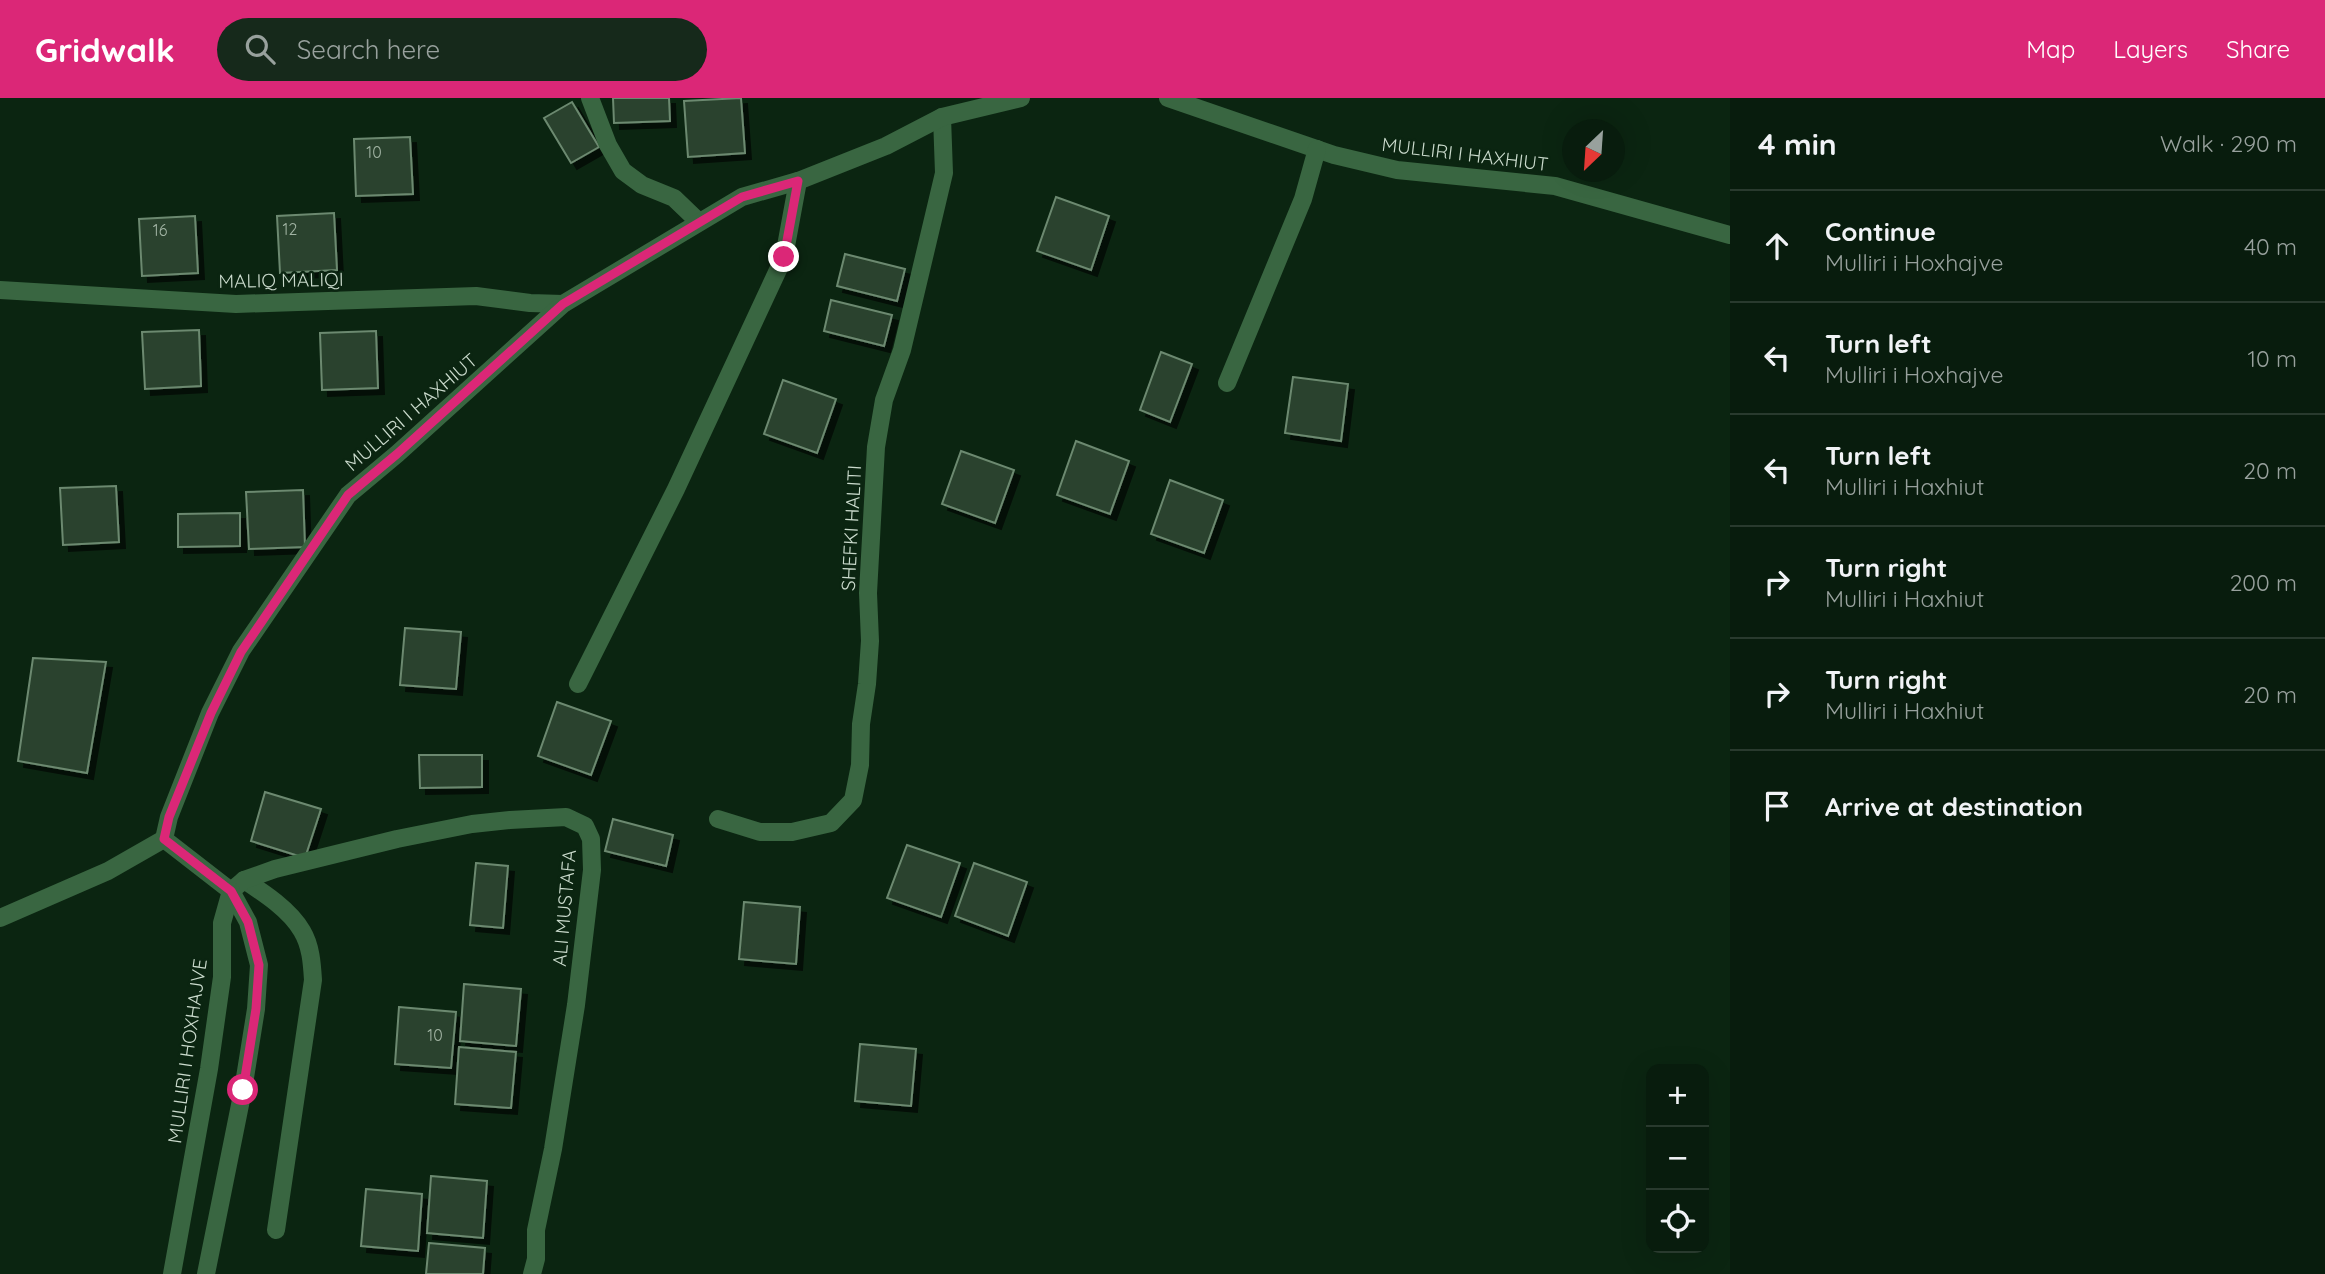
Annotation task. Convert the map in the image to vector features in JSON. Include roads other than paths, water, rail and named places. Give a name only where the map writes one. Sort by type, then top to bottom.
[{"type":"street","points":[[590,98],[608,145],[623,171],[642,185],[674,198],[699,222]]},
{"type":"street","name":"MULLIRI I HAXHIUT","points":[[164,839],[169,817],[206,724],[241,652],[348,495],[563,304],[742,197],[798,181],[886,146],[942,117],[1021,98]]},
{"type":"street","name":"MULLIRI I HAXHIUT","points":[[1168,98],[1334,155],[1397,170],[1555,186],[1730,235]]},
{"type":"street","name":"SHEFKI HALITI","points":[[718,819],[760,832],[792,832],[831,823],[853,800],[860,765],[861,724],[870,640],[867,593],[876,447],[884,400],[902,350],[944,173],[942,117]]},
{"type":"street","points":[[1227,383],[1303,199],[1317,149]]},
{"type":"street","points":[[578,684],[676,489],[784,257],[798,181]]},
{"type":"street","name":"MALIQ MALIQI","points":[[0,290],[236,304],[476,296],[563,304]]},
{"type":"street","name":"ALI MUSTAFA","points":[[237,885],[275,869],[471,824],[566,817],[585,826],[591,839],[591,884],[574,1018],[553,1149],[536,1230],[536,1259],[532,1274]]},
{"type":"street","points":[[0,918],[108,871],[164,839],[237,885],[276,904],[302,931],[311,956],[313,980],[276,1230]]},
{"type":"street","points":[[206,1274],[243,1090],[256,1009],[259,965],[237,885]]},
{"type":"street","name":"MULLIRI I HOXHAJVE","points":[[172,1274],[209,1069],[222,977],[222,923],[237,885]]}]
